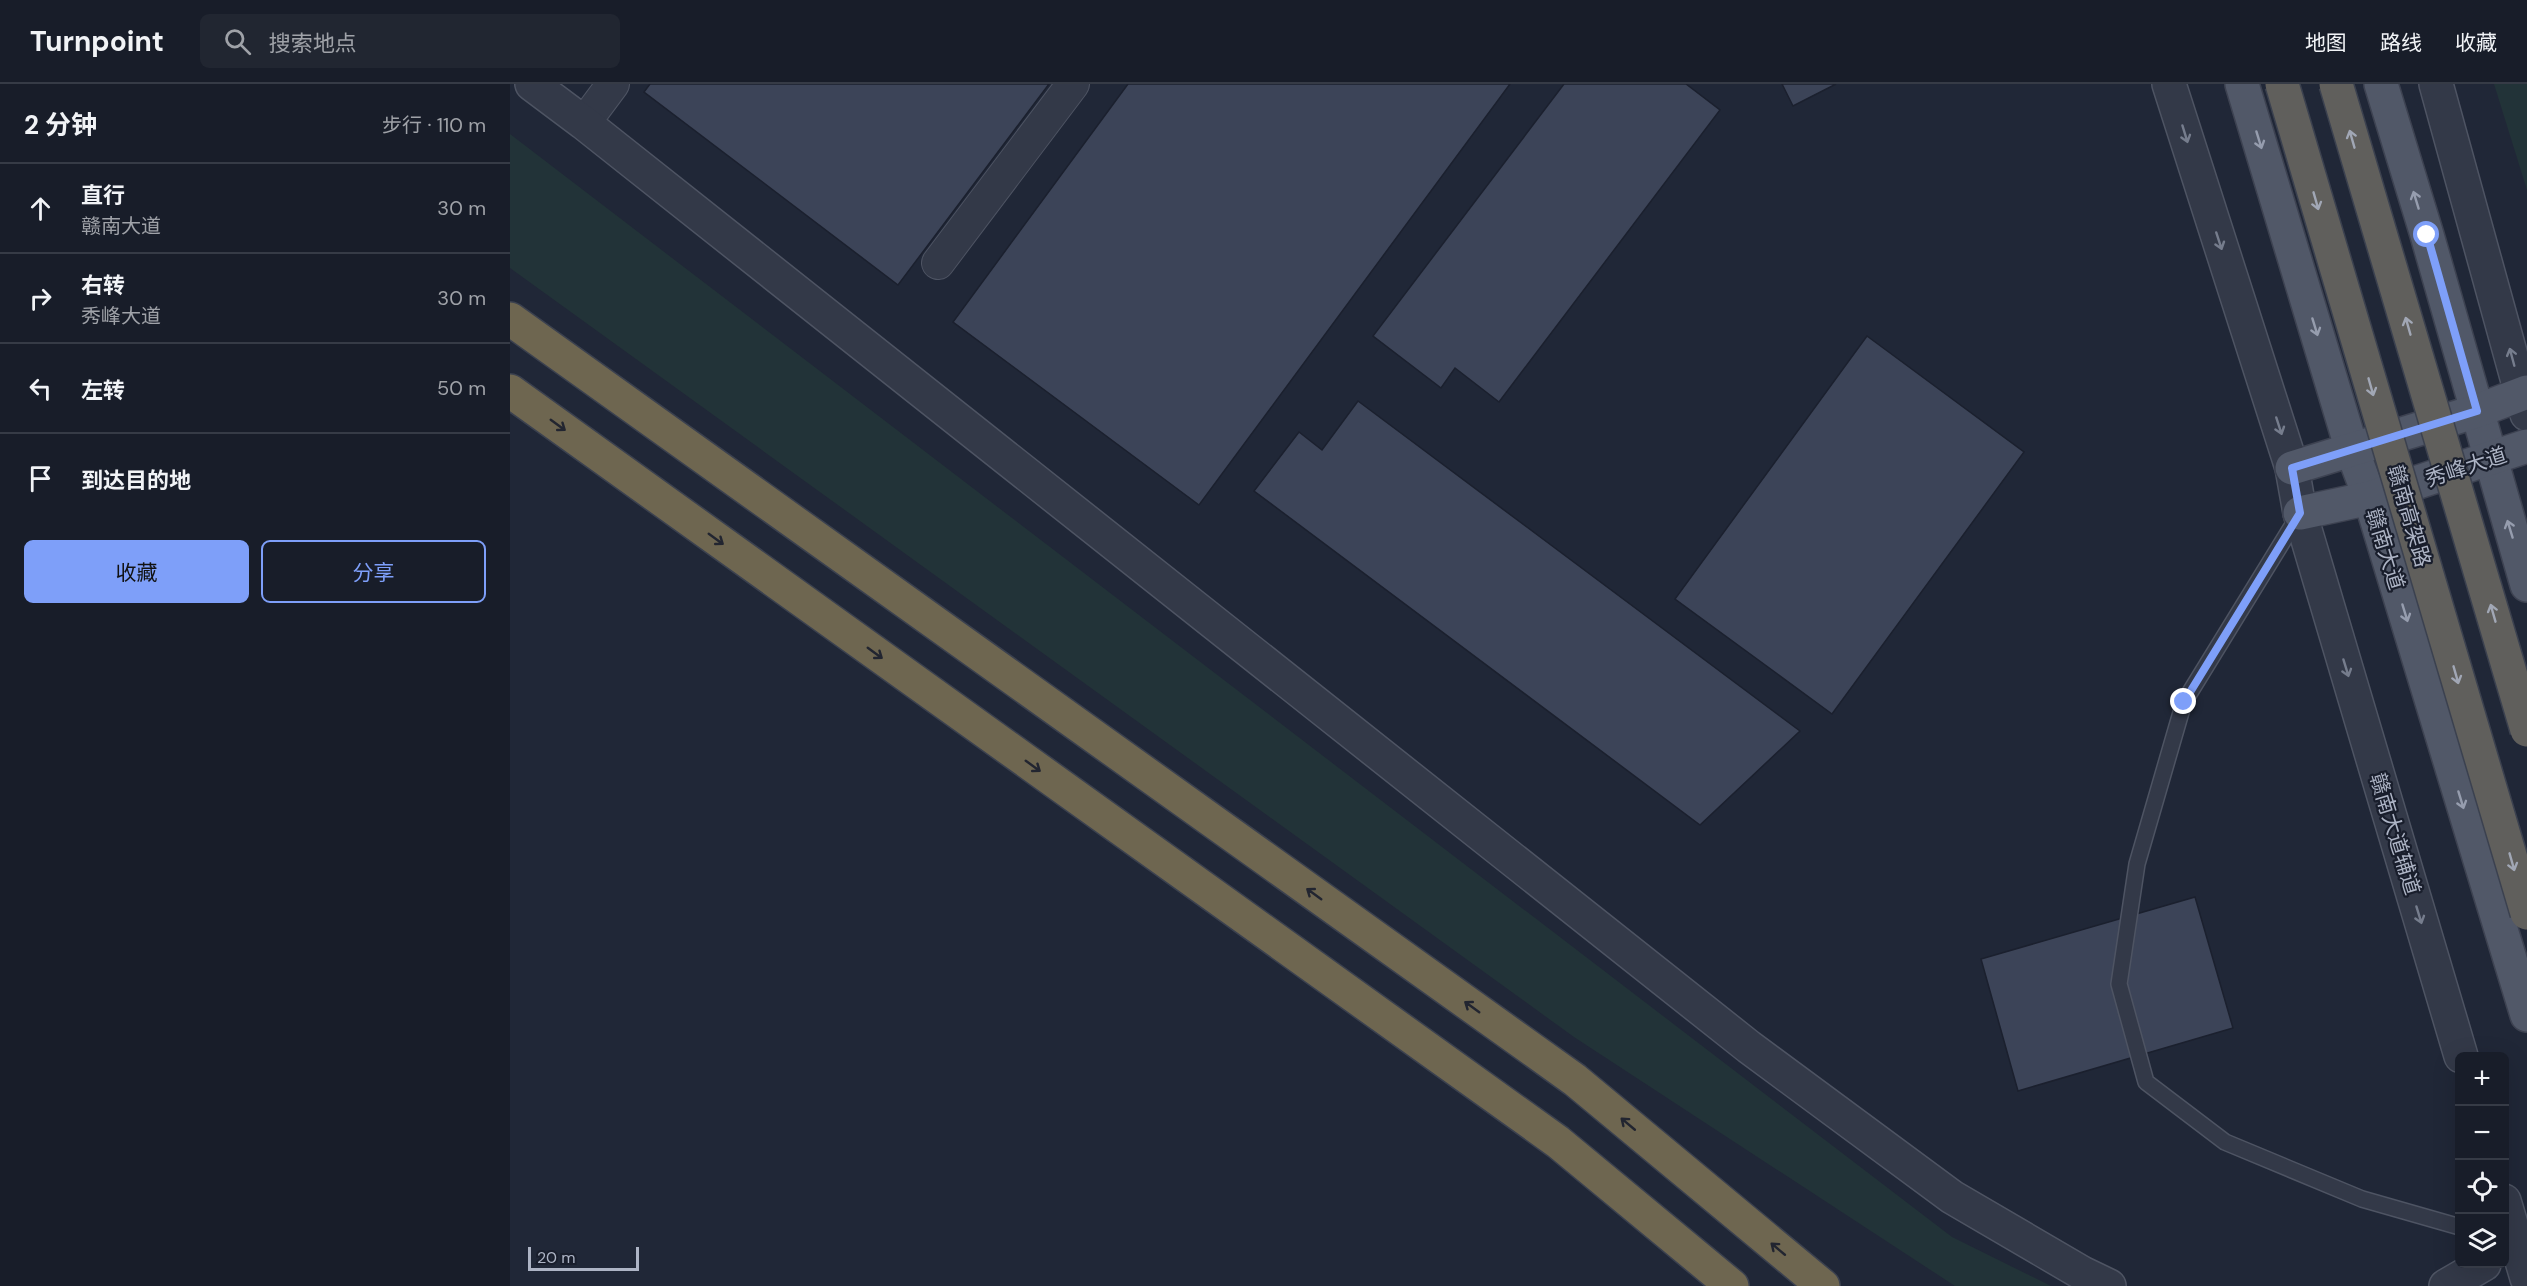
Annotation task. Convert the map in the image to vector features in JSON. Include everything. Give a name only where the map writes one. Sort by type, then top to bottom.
[{"type":"highway","name":"赣南高架路","points":[[2282,84],[2527,913]]},
{"type":"highway","points":[[2336,84],[2527,730]]},
{"type":"highway","points":[[510,319],[1575,1080],[1823,1286]]},
{"type":"highway","points":[[510,391],[1558,1142],[1732,1286]]},
{"type":"main road","name":"赣南大道","points":[[2242,84],[2352,450],[2370,498],[2527,1015]]},
{"type":"main road","points":[[2381,84],[2527,585]]},
{"type":"main road","points":[[2292,468],[2477,411],[2525,400]]},
{"type":"main road","name":"秀峰大道","points":[[2300,513],[2370,498],[2527,447]]},
{"type":"street","points":[[532,84],[1749,1047],[1952,1197],[2082,1273],[2109,1286]]},
{"type":"street","points":[[584,123],[613,84]]},
{"type":"street","points":[[938,263],[1073,84]]},
{"type":"street","name":"赣南大道辅道","points":[[2169,84],[2292,468],[2300,513],[2460,1052]]},
{"type":"street","points":[[2436,84],[2525,400]]},
{"type":"street","points":[[2509,1245],[2527,1278]]},
{"type":"street","points":[[2446,1286],[2476,1268]]},
{"type":"lane","points":[[2300,513],[2184,702],[2137,864],[2119,984],[2146,1082],[2225,1142],[2362,1199],[2455,1226]]},
{"type":"shaded area","points":[[2494,84],[2527,84],[2527,190]]},
{"type":"shaded area","points":[[510,134],[1952,1237],[2051,1286],[1955,1286],[1574,1037],[510,268]]},
{"type":"building","points":[[650,84],[1049,84],[898,285],[644,92]]},
{"type":"building","points":[[1128,84],[1510,84],[1199,505],[953,322]]},
{"type":"building","points":[[1564,84],[1686,84],[1720,110],[1499,402],[1455,368],[1441,388],[1373,336]]},
{"type":"building","points":[[1782,84],[1836,84],[1793,106]]},
{"type":"building","points":[[1867,336],[2024,452],[1832,714],[1675,599]]},
{"type":"building","points":[[1358,401],[1800,731],[1700,825],[1254,491],[1299,432],[1322,450]]},
{"type":"building","points":[[2195,897],[2233,1028],[2018,1091],[1981,959]]},
{"type":"route","points":[[2184,702],[2300,513],[2292,468],[2477,411],[2427,235]]}]
